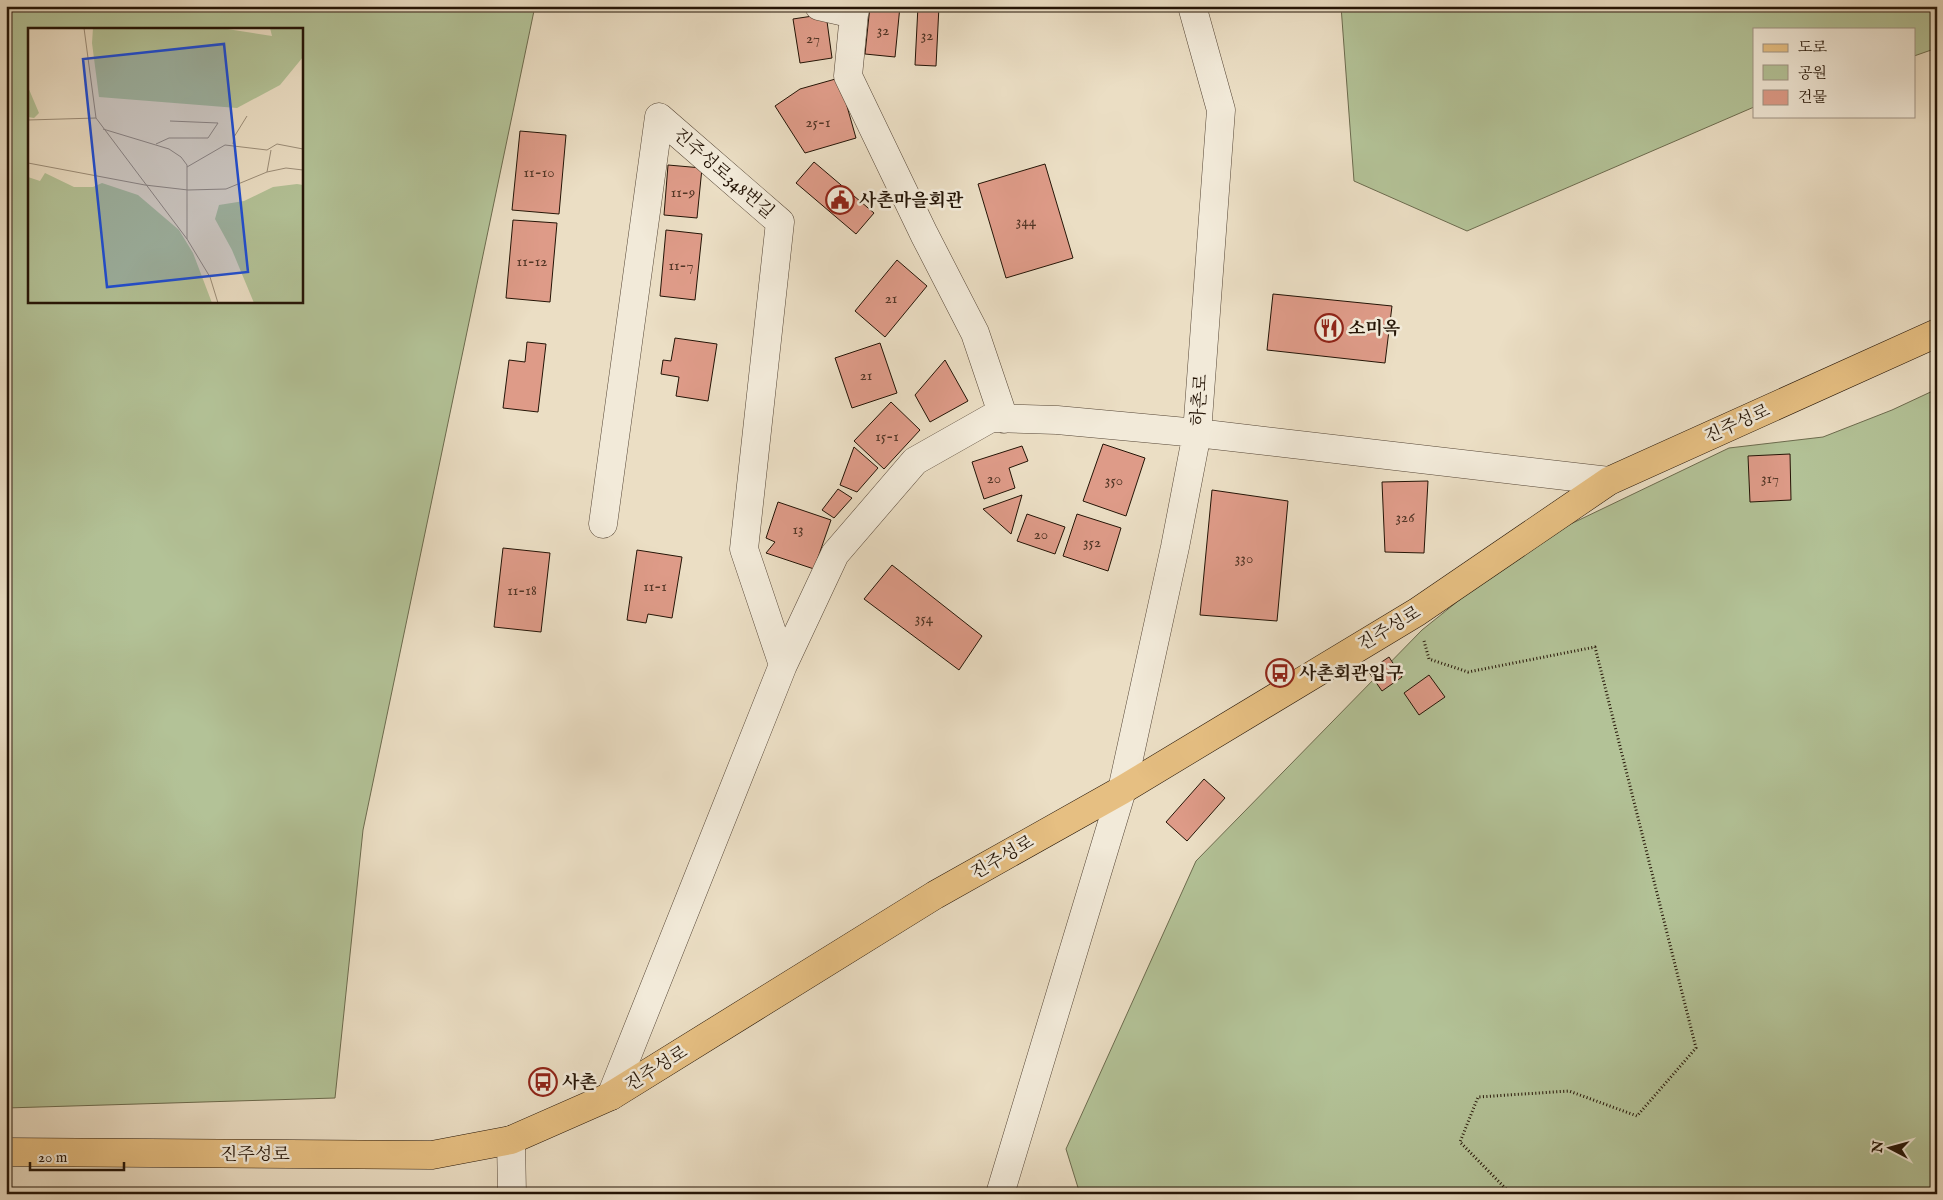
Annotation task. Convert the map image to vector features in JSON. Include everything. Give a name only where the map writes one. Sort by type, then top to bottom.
[{"type":"main road","name":"진주성로","points":[[6,1152],[432,1155],[511,1140],[611,1096],[935,895],[1122,790],[1417,612],[1609,481],[1937,333]]},
{"type":"street","points":[[819,6],[855,10],[848,76],[911,208],[975,333],[1004,419]]},
{"type":"street","name":"하촌로","points":[[1000,1194],[1122,790],[1197,433],[1220,110],[1192,6]]},
{"type":"street","name":"진주성로348번길","points":[[603,524],[659,117],[780,222],[744,549],[783,665]]},
{"type":"street","points":[[611,1096],[783,665],[835,554],[915,462],[990,418],[1057,420],[1197,433],[1609,481]]},
{"type":"street","points":[[511,1140],[512,1194]]},
{"type":"path","points":[[1417,612],[1429,659],[1468,672],[1595,647],[1696,1048],[1637,1116],[1569,1091],[1478,1097],[1460,1142],[1512,1194]]},
{"type":"green space","points":[[6,6],[535,6],[363,830],[335,1098],[6,1108]]},
{"type":"green space","points":[[1341,6],[1937,6],[1937,48],[1916,55],[1916,28],[1753,28],[1753,107],[1467,231],[1354,181]]},
{"type":"green space","points":[[1937,389],[1937,1194],[1080,1194],[1066,1149],[1196,861],[1422,630],[1529,544],[1729,448],[1823,437],[1892,410]]},
{"type":"building","points":[[870,6],[900,6],[895,57],[865,54]]},
{"type":"building","points":[[918,6],[939,6],[936,66],[915,65]]},
{"type":"building","points":[[826,14],[832,58],[800,63],[793,19]]},
{"type":"building","points":[[839,78],[856,138],[805,153],[775,106],[800,89]]},
{"type":"building","points":[[520,131],[566,135],[559,214],[512,210]]},
{"type":"building","points":[[814,162],[874,213],[856,234],[796,183]]},
{"type":"building","points":[[1045,164],[1073,258],[1006,278],[978,184]]},
{"type":"building","points":[[668,165],[702,168],[697,218],[664,215]]},
{"type":"building","points":[[513,220],[557,223],[550,302],[506,298]]},
{"type":"building","points":[[666,230],[702,234],[695,300],[660,296]]},
{"type":"building","points":[[897,260],[927,286],[885,337],[855,311]]},
{"type":"building","name":"소미옥","points":[[1273,294],[1392,306],[1385,363],[1267,350]]},
{"type":"building","points":[[675,338],[717,344],[708,401],[676,396],[679,377],[661,374],[663,360],[671,361]]},
{"type":"building","points":[[527,342],[546,344],[538,412],[503,408],[509,360],[525,362]]},
{"type":"building","points":[[880,343],[897,393],[852,408],[835,358]]},
{"type":"building","points":[[945,360],[968,401],[930,422],[915,395]]},
{"type":"building","points":[[891,402],[920,430],[884,469],[854,441]]},
{"type":"building","points":[[1103,444],[1145,458],[1126,516],[1083,501]]},
{"type":"building","points":[[1022,446],[1028,461],[1009,468],[1015,488],[984,499],[972,462]]},
{"type":"building","points":[[854,447],[878,468],[857,492],[840,485]]},
{"type":"building","points":[[1790,454],[1791,500],[1750,502],[1748,456]]},
{"type":"building","points":[[1428,481],[1424,553],[1385,552],[1382,482]]},
{"type":"building","points":[[838,489],[852,498],[834,518],[822,510]]},
{"type":"building","points":[[1212,490],[1288,501],[1277,621],[1200,615]]},
{"type":"building","points":[[1022,495],[1011,534],[983,509]]},
{"type":"building","points":[[778,502],[831,520],[814,569],[766,553],[775,542],[766,538]]},
{"type":"building","points":[[1027,514],[1065,527],[1055,554],[1017,541]]},
{"type":"building","points":[[1077,514],[1121,528],[1108,571],[1063,556]]},
{"type":"building","points":[[503,548],[550,553],[541,632],[494,627]]},
{"type":"building","points":[[637,550],[682,557],[672,618],[648,614],[646,623],[627,620]]},
{"type":"building","points":[[892,565],[982,636],[959,670],[864,599]]},
{"type":"building","points":[[1389,657],[1402,677],[1382,691],[1368,671]]},
{"type":"building","points":[[1429,675],[1445,697],[1419,715],[1404,693]]},
{"type":"building","points":[[1204,779],[1225,798],[1187,841],[1166,822]]},
{"type":"place","name":"사촌마을회관","points":[[840,200]]},
{"type":"place","name":"소미옥","points":[[1329,328]]},
{"type":"place","name":"사촌회관입구","points":[[1280,673]]},
{"type":"place","name":"사촌","points":[[543,1082]]}]
